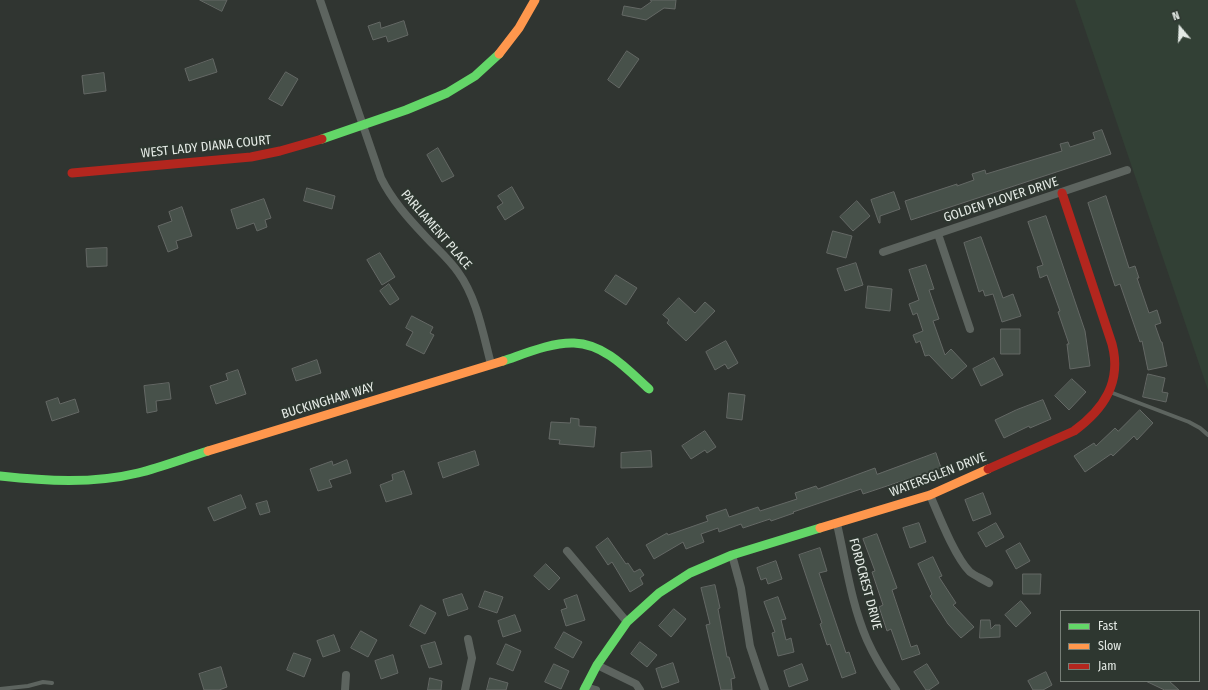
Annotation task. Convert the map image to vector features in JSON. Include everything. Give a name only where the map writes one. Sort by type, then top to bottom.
[{"type":"street","name":"PARLIAMENT PLACE","points":[[320,0],[381,178],[389,194],[426,237],[442,253],[458,272],[467,286],[474,302],[491,364]]},
{"type":"street","name":"WEST LADY DIANA COURT","points":[[72,173],[264,155],[304,146],[429,102],[465,83],[502,51],[513,38],[535,0]]},
{"type":"street","name":"GOLDEN PLOVER DRIVE","points":[[883,252],[1127,170]]},
{"type":"street","name":"WATERSGLEN DRIVE","points":[[584,688],[596,665],[627,622],[648,602],[671,584],[701,568],[732,555],[930,495],[1074,431],[1100,410],[1110,392],[1114,371],[1114,354],[1107,328],[1062,193]]},
{"type":"street","points":[[938,234],[970,329]]},
{"type":"street","name":"BUCKINGHAM WAY","points":[[0,476],[37,480],[74,481],[100,479],[137,473],[491,364],[555,346],[575,343],[588,345],[604,352],[649,389]]},
{"type":"street","points":[[930,495],[949,537],[964,565],[972,573],[989,583]]},
{"type":"street","name":"FORDCREST DRIVE","points":[[837,524],[860,622],[877,660],[896,690]]},
{"type":"street","points":[[567,551],[627,622]]},
{"type":"street","points":[[732,555],[741,588],[750,646],[766,690]]},
{"type":"street","points":[[465,690],[472,658],[468,639]]},
{"type":"street","points":[[596,665],[636,684],[640,690]]},
{"type":"street","points":[[345,690],[346,675]]},
{"type":"street","points":[[584,688],[596,690]]},
{"type":"lane","points":[[1110,392],[1189,422],[1200,428],[1208,435]]},
{"type":"lane","points":[[0,689],[28,686],[43,682],[52,683]]},
{"type":"shaded area","points":[[1075,0],[1208,0],[1208,390]]},
{"type":"building","points":[[200,0],[227,0],[222,11]]},
{"type":"building","points":[[651,0],[676,0],[675,9],[664,8],[646,20],[622,15],[624,6],[641,9],[651,2]]},
{"type":"building","points":[[404,21],[408,35],[388,42],[386,36],[373,40],[368,26],[380,22],[381,28]]},
{"type":"building","points":[[627,51],[639,59],[619,88],[608,80]]},
{"type":"building","points":[[213,59],[217,72],[189,81],[185,69]]},
{"type":"building","points":[[286,72],[298,79],[282,106],[269,99]]},
{"type":"building","points":[[104,73],[106,91],[84,94],[82,76]]},
{"type":"building","points":[[1102,130],[1111,154],[911,220],[905,201],[974,180],[972,174],[985,170],[986,174],[1062,151],[1060,144],[1068,142],[1070,147],[1095,139],[1093,133]]},
{"type":"building","points":[[438,148],[454,176],[442,182],[427,155]]},
{"type":"building","points":[[512,187],[524,208],[505,220],[497,207],[503,203],[498,196]]},
{"type":"building","points":[[307,188],[335,196],[332,209],[304,201]]},
{"type":"building","points":[[894,192],[900,209],[880,216],[879,223],[871,200]]},
{"type":"building","points":[[1106,196],[1129,268],[1135,266],[1139,278],[1137,278],[1149,313],[1157,310],[1161,323],[1155,325],[1162,342],[1167,366],[1148,370],[1142,341],[1140,342],[1120,284],[1115,286],[1088,203]]},
{"type":"building","points":[[264,199],[271,218],[265,220],[267,227],[257,231],[254,223],[237,229],[231,210]]},
{"type":"building","points":[[857,201],[870,216],[853,231],[840,217]]},
{"type":"building","points":[[182,207],[192,236],[176,241],[178,248],[168,252],[158,226],[172,221],[169,212]]},
{"type":"building","points":[[1046,216],[1085,331],[1090,366],[1070,369],[1067,344],[1069,344],[1058,312],[1060,311],[1047,275],[1040,278],[1037,267],[1043,265],[1028,222]]},
{"type":"building","points":[[833,231],[852,236],[846,258],[827,253]]},
{"type":"building","points":[[981,237],[1003,298],[1013,294],[1021,316],[1002,322],[993,294],[985,296],[983,290],[979,292],[964,243]]},
{"type":"building","points":[[107,248],[107,266],[87,267],[86,249]]},
{"type":"building","points":[[380,253],[395,277],[382,285],[367,260]]},
{"type":"building","points":[[856,263],[863,285],[845,291],[837,269]]},
{"type":"building","points":[[926,265],[934,289],[929,290],[939,319],[933,321],[945,355],[951,349],[967,366],[952,379],[929,355],[925,356],[920,341],[916,343],[913,335],[923,331],[917,313],[913,315],[909,304],[919,300],[909,270]]},
{"type":"building","points":[[616,275],[637,288],[626,305],[605,291]]},
{"type":"building","points":[[389,284],[399,299],[390,305],[380,291]]},
{"type":"building","points":[[868,286],[892,289],[890,311],[866,308]]},
{"type":"building","points":[[679,298],[695,313],[705,302],[715,311],[686,341],[667,323],[669,320],[663,315]]},
{"type":"building","points":[[412,316],[433,327],[430,333],[434,335],[424,354],[406,345],[413,332],[406,328]]},
{"type":"building","points":[[1001,329],[1020,329],[1020,354],[1001,354]]},
{"type":"building","points":[[726,341],[738,363],[728,369],[725,364],[715,370],[706,352]]},
{"type":"building","points":[[994,358],[1003,375],[981,386],[973,369]]},
{"type":"building","points":[[317,360],[321,373],[296,381],[292,369]]},
{"type":"building","points":[[238,370],[246,394],[216,404],[210,386],[228,380],[226,374]]},
{"type":"building","points":[[1148,374],[1165,378],[1162,392],[1168,393],[1166,402],[1143,397]]},
{"type":"building","points":[[1072,379],[1086,392],[1069,410],[1055,396]]},
{"type":"building","points":[[169,383],[171,399],[156,401],[157,411],[147,413],[144,386]]},
{"type":"building","points":[[729,393],[745,395],[742,420],[727,418]]},
{"type":"building","points":[[58,398],[60,404],[75,399],[79,412],[52,421],[46,402]]},
{"type":"building","points":[[1043,400],[1051,419],[1030,428],[1029,426],[1004,438],[995,420]]},
{"type":"building","points":[[1140,410],[1153,423],[1137,440],[1134,436],[1113,456],[1111,454],[1085,472],[1074,456],[1094,443],[1096,446],[1115,428],[1118,431]]},
{"type":"building","points":[[571,418],[579,419],[579,426],[596,427],[594,447],[559,444],[560,440],[549,439],[551,422],[570,423]]},
{"type":"building","points":[[705,431],[716,447],[707,453],[705,450],[691,459],[682,446]]},
{"type":"building","points":[[475,451],[479,465],[443,478],[438,463]]},
{"type":"building","points":[[651,451],[652,467],[621,468],[621,453]]},
{"type":"building","points":[[936,453],[941,468],[863,494],[861,489],[771,521],[770,519],[743,528],[741,524],[719,532],[718,528],[701,534],[704,542],[686,549],[683,542],[654,559],[646,545],[667,533],[668,535],[708,521],[706,516],[726,509],[729,517],[758,507],[760,511],[797,499],[795,493],[816,486],[818,489],[875,468],[877,474]]},
{"type":"building","points":[[347,460],[351,473],[329,480],[332,487],[318,491],[310,469],[332,461],[333,465]]},
{"type":"building","points":[[404,471],[412,494],[386,502],[380,485],[393,480],[392,475]]},
{"type":"building","points":[[983,493],[991,514],[973,521],[965,500]]},
{"type":"building","points":[[241,495],[246,508],[214,521],[208,508]]},
{"type":"building","points":[[267,501],[270,512],[260,515],[256,504]]},
{"type":"building","points":[[919,523],[926,542],[910,548],[903,528]]},
{"type":"building","points":[[996,523],[1004,537],[986,547],[978,533]]},
{"type":"building","points":[[877,534],[897,588],[892,590],[911,647],[917,645],[920,654],[902,660],[891,629],[887,631],[879,607],[883,605],[872,572],[875,571],[863,539]]},
{"type":"building","points":[[608,538],[626,564],[628,563],[634,572],[640,569],[644,575],[640,578],[643,584],[630,592],[612,562],[608,565],[596,547]]},
{"type":"building","points":[[1020,543],[1030,561],[1016,569],[1006,551]]},
{"type":"building","points":[[820,548],[827,571],[819,573],[846,653],[849,652],[856,673],[842,678],[830,644],[827,645],[820,624],[822,623],[799,555]]},
{"type":"building","points":[[933,557],[942,576],[939,577],[956,603],[953,605],[974,627],[961,638],[948,624],[930,596],[932,594],[918,564]]},
{"type":"building","points":[[776,561],[782,579],[768,584],[766,578],[761,580],[757,568]]},
{"type":"building","points":[[546,564],[560,578],[549,590],[534,576]]},
{"type":"building","points":[[1023,574],[1041,574],[1040,594],[1023,594]]},
{"type":"building","points":[[715,585],[727,657],[729,657],[735,678],[731,679],[732,690],[721,690],[706,625],[710,624],[701,588]]},
{"type":"building","points":[[485,591],[503,597],[497,613],[479,607]]},
{"type":"building","points":[[462,594],[468,609],[448,616],[443,600]]},
{"type":"building","points":[[577,595],[585,620],[566,626],[561,610],[567,608],[564,600]]},
{"type":"building","points":[[778,597],[786,619],[781,620],[786,640],[791,638],[794,652],[778,656],[772,633],[775,632],[764,602]]},
{"type":"building","points":[[1021,601],[1031,613],[1016,627],[1005,615]]},
{"type":"building","points":[[421,605],[436,613],[425,634],[410,626]]},
{"type":"building","points":[[674,609],[686,619],[671,637],[659,626]]},
{"type":"building","points":[[515,615],[521,631],[503,637],[498,621]]},
{"type":"building","points":[[981,620],[990,620],[991,629],[995,625],[1000,625],[1000,637],[980,638]]},
{"type":"building","points":[[361,631],[377,640],[368,657],[351,648]]},
{"type":"building","points":[[564,632],[582,642],[573,658],[555,648]]},
{"type":"building","points":[[334,635],[340,651],[323,657],[317,641]]},
{"type":"building","points":[[435,642],[442,664],[429,668],[421,646]]},
{"type":"building","points":[[640,642],[657,655],[647,667],[631,654]]},
{"type":"building","points":[[506,644],[521,651],[513,671],[497,664]]},
{"type":"building","points":[[294,653],[311,659],[304,677],[287,670]]},
{"type":"building","points":[[393,655],[398,673],[381,679],[375,661]]},
{"type":"building","points":[[673,663],[679,682],[662,688],[656,669]]},
{"type":"building","points":[[554,664],[569,671],[561,689],[545,682]]},
{"type":"building","points":[[802,664],[808,680],[789,687],[784,671]]},
{"type":"building","points":[[927,664],[939,683],[929,690],[926,690],[914,672]]},
{"type":"building","points":[[221,667],[227,687],[219,690],[204,690],[199,674]]},
{"type":"building","points":[[1046,672],[1052,685],[1043,690],[1033,690],[1028,681]]},
{"type":"building","points":[[430,678],[442,681],[441,690],[428,690]]},
{"type":"building","points":[[490,678],[508,683],[506,690],[487,690]]},
{"type":"building","points":[[1148,682],[1170,682],[1179,690],[1165,690]]},
{"type":"traffic: fast","points":[[322,139],[406,110],[447,93],[475,76],[499,54]]},
{"type":"traffic: fast","points":[[503,361],[557,344],[585,344],[596,348],[615,359],[649,389]]},
{"type":"traffic: fast","points":[[0,476],[52,480],[104,479],[147,471],[208,451]]},
{"type":"traffic: fast","points":[[584,690],[597,665],[627,622],[659,593],[690,573],[732,555],[820,528]]},
{"type":"traffic: slow","points":[[499,54],[519,28],[535,0]]},
{"type":"traffic: slow","points":[[208,451],[503,361]]},
{"type":"traffic: slow","points":[[820,528],[930,495],[988,469]]},
{"type":"traffic: jam","points":[[72,173],[251,157],[280,151],[322,139]]},
{"type":"traffic: jam","points":[[988,469],[1074,431],[1085,423],[1102,404],[1108,394],[1112,382],[1114,371],[1112,344],[1062,193]]}]
